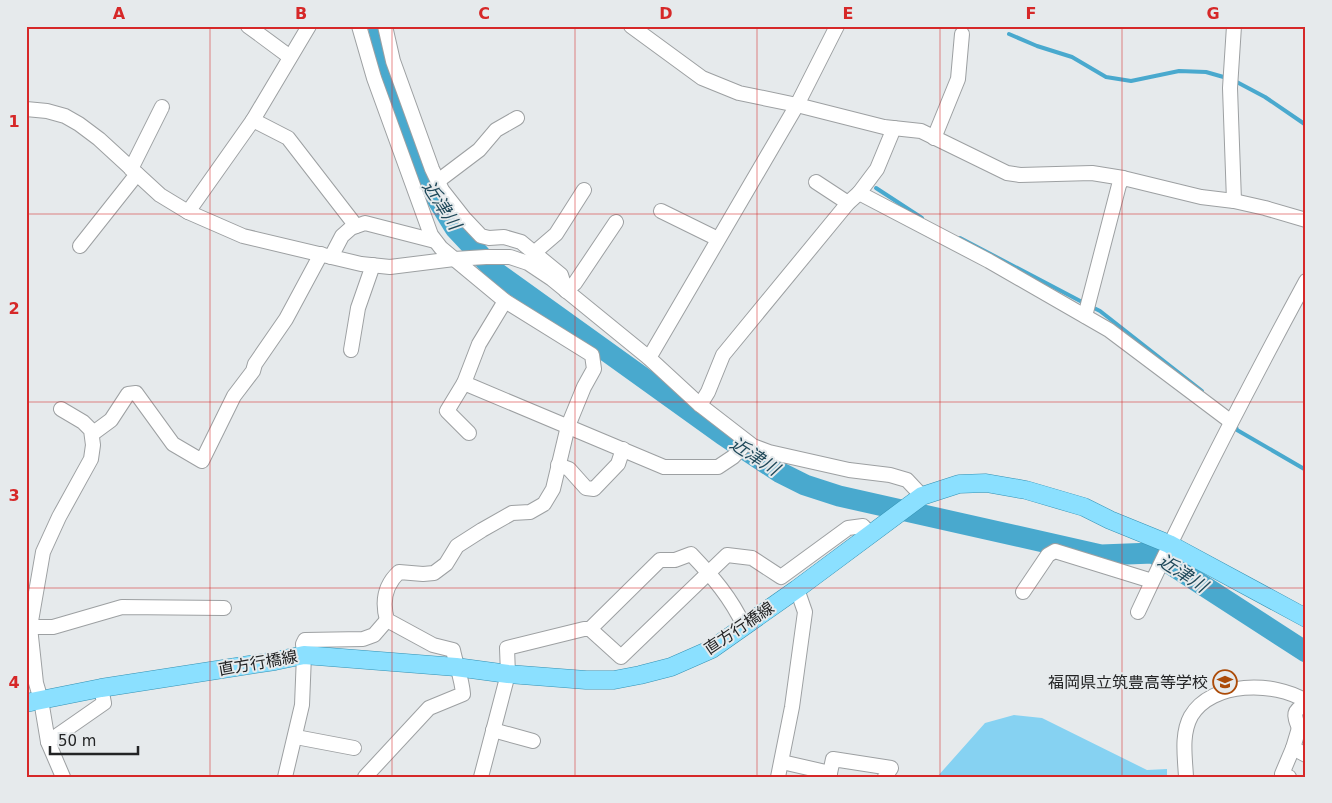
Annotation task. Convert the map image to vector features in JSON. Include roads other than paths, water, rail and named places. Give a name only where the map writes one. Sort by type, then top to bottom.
[{"type":"main road","name":"直方行橋線","points":[[34,701],[101,688],[304,655],[586,680],[614,680],[640,675],[671,667],[712,649],[797,589],[922,496],[959,484],[986,483],[1026,490],[1084,507],[1110,520],[1169,544],[1306,618]]},
{"type":"street","points":[[248,26],[290,57]]},
{"type":"street","points":[[188,212],[253,120],[309,26]]},
{"type":"street","points":[[359,26],[374,78],[431,235],[441,248],[505,301],[592,355],[594,369],[584,387],[568,426],[553,489],[544,504],[530,512],[512,513],[482,530],[457,546],[446,564],[434,573],[399,572],[387,588],[383,606],[386,620],[433,645],[453,650],[456,667],[462,682],[463,694],[430,708],[365,777]]},
{"type":"street","points":[[385,26],[393,61],[432,169],[442,190],[481,236],[489,238],[504,237],[522,242],[561,275],[566,291]]},
{"type":"street","points":[[631,26],[702,78],[739,93],[797,104],[894,128],[921,131],[1007,173],[1020,175],[1092,173],[1123,178],[1201,197],[1234,201],[1306,220]]},
{"type":"street","points":[[649,358],[797,104],[838,26]]},
{"type":"street","points":[[1234,26],[1230,88],[1234,201]]},
{"type":"street","points":[[934,138],[958,80],[962,34]]},
{"type":"street","points":[[80,246],[134,172],[162,108]]},
{"type":"street","points":[[26,109],[65,116],[99,139],[160,195],[188,212],[242,236],[362,264],[390,267],[454,259],[510,257],[528,262],[649,358],[700,405],[753,446],[768,452],[849,470],[890,475],[906,480],[922,496]]},
{"type":"street","points":[[438,181],[479,150],[496,130],[517,118]]},
{"type":"street","points":[[253,120],[288,138],[356,226]]},
{"type":"street","points":[[700,405],[708,392],[723,355],[848,203],[859,193],[877,169],[894,128]]},
{"type":"street","points":[[1085,316],[1119,185],[1123,178]]},
{"type":"street","points":[[816,182],[848,203]]},
{"type":"street","points":[[535,252],[556,234],[584,190]]},
{"type":"street","points":[[859,193],[989,261],[1109,330],[1230,421]]},
{"type":"street","points":[[661,211],[718,240]]},
{"type":"street","points":[[566,291],[575,284],[616,222]]},
{"type":"street","points":[[92,434],[111,420],[128,394],[136,393],[173,444],[202,461],[234,396],[253,371],[326,256],[342,236],[351,228],[365,223],[436,241]]},
{"type":"street","points":[[351,350],[358,308],[373,265]]},
{"type":"street","points":[[1138,612],[1169,544],[1230,421],[1306,281]]},
{"type":"street","points":[[469,433],[447,411],[464,383],[479,344],[505,301]]},
{"type":"street","points":[[464,383],[664,467],[718,467],[733,457],[748,442]]},
{"type":"street","points":[[61,409],[83,422],[91,430],[93,446],[91,459],[59,517],[43,552],[28,626],[36,683],[34,701],[48,742],[63,777]]},
{"type":"street","points":[[558,465],[569,469],[586,488],[594,488],[618,464],[623,449]]},
{"type":"street","points":[[481,777],[508,674],[507,648],[590,629],[621,656],[727,555],[752,558],[781,577],[848,528],[863,526],[870,534]]},
{"type":"street","points":[[1024,592],[1048,555],[1055,551],[1152,581]]},
{"type":"street","points":[[590,629],[660,560],[675,560],[691,554],[709,573],[736,608],[744,626]]},
{"type":"street","points":[[778,777],[792,707],[805,612],[797,589]]},
{"type":"street","points":[[28,626],[53,627],[122,607],[224,608]]},
{"type":"street","points":[[285,777],[296,737],[302,705],[303,644],[305,640],[363,639],[374,635],[386,620]]},
{"type":"street","points":[[48,742],[104,703],[101,688]]},
{"type":"street","points":[[1186,777],[1185,736],[1191,717],[1202,702],[1216,694],[1241,688],[1275,688],[1300,697],[1306,702],[1295,712],[1294,716],[1302,729],[1282,774],[1289,777]]},
{"type":"street","points":[[493,730],[532,742]]},
{"type":"street","points":[[296,737],[354,748]]},
{"type":"street","points":[[1293,748],[1306,755]]},
{"type":"street","points":[[782,762],[830,775],[833,759],[890,768],[886,777]]},
{"type":"waterway","name":"近津川","points":[[378,26],[395,93],[423,176],[455,228],[496,272],[723,435],[779,472],[805,485],[839,496],[1101,555],[1153,553],[1306,652]]},
{"type":"waterway","points":[[1009,34],[1037,46],[1072,57],[1106,77],[1131,81],[1179,71],[1206,72],[1227,78]]},
{"type":"waterway","points":[[1233,80],[1265,97],[1306,125]]},
{"type":"waterway","points":[[876,188],[922,218]]},
{"type":"waterway","points":[[960,238],[1084,303]]},
{"type":"waterway","points":[[1090,306],[1100,311],[1202,391]]},
{"type":"waterway","points":[[1235,424],[1237,430],[1306,470]]},
{"type":"place","name":"福岡県立筑豊高等学校","points":[[1225,682]]}]
